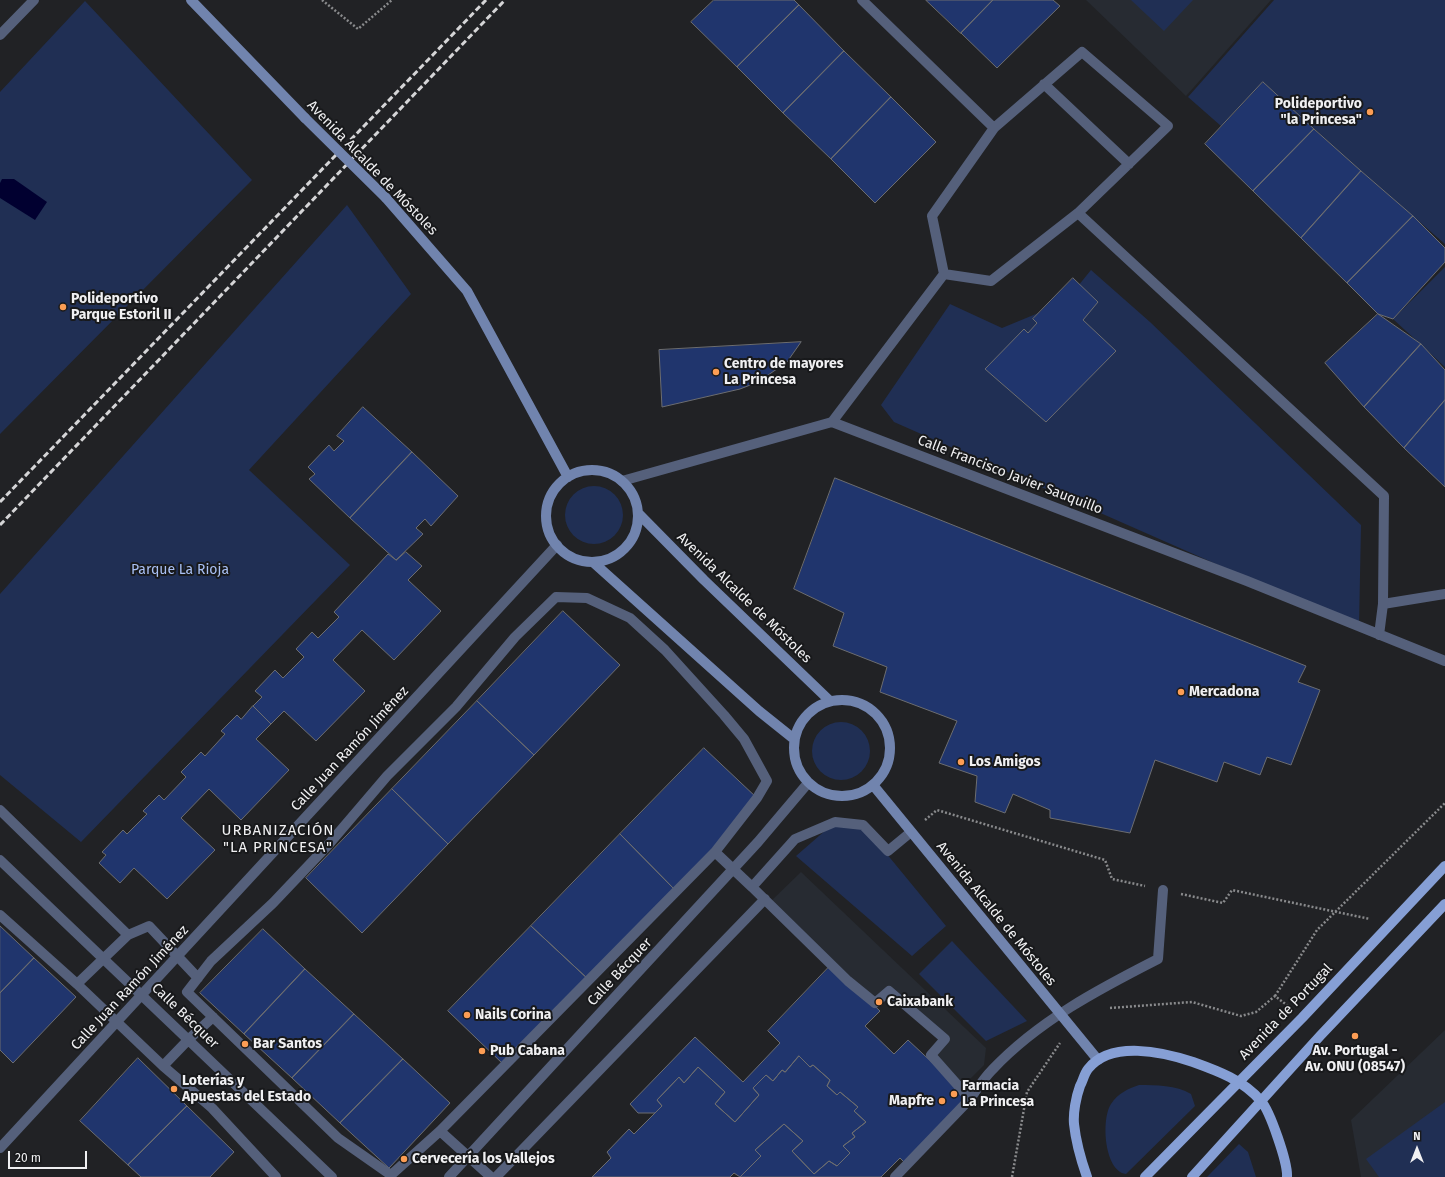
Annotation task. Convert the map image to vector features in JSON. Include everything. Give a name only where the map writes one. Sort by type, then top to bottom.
[{"type":"main road","name":"Avenida de Portugal","points":[[1145,1177],[1238,1081],[1302,1018],[1445,866]]},
{"type":"main road","points":[[1192,1177],[1320,1036],[1445,904]]},
{"type":"main road","points":[[1087,1177],[1079,1153],[1074,1123],[1077,1093],[1087,1070],[1098,1060],[1114,1053],[1136,1051],[1173,1056],[1212,1069],[1238,1081],[1262,1101],[1284,1157],[1287,1177]]},
{"type":"street","points":[[0,35],[34,0]]},
{"type":"street","name":"Avenida Alcalde de Móstoles","points":[[191,0],[305,118],[386,198],[467,291],[568,477]]},
{"type":"street","points":[[862,0],[994,128]]},
{"type":"street","points":[[622,481],[832,422],[944,274],[932,216],[994,128],[1082,52],[1168,126],[1078,213],[991,281],[944,274]]},
{"type":"street","points":[[1044,84],[1129,164]]},
{"type":"street","points":[[1078,213],[1384,496],[1380,635]]},
{"type":"street","name":"Calle Francisco Javier Sauquillo","points":[[832,422],[1247,581],[1445,661]]},
{"type":"street","points":[[596,470],[610,473],[622,481],[631,490],[637,501],[639,514],[637,529],[631,542],[621,552],[609,560],[594,563],[580,561],[567,555],[556,545],[549,532],[546,517],[548,501],[556,487],[568,477],[581,471],[596,470]]},
{"type":"street","name":"Avenida Alcalde de Móstoles","points":[[639,514],[704,580],[830,701]]},
{"type":"street","name":"Calle Juan Ramón Jiménez","points":[[0,1148],[179,956],[556,545]]},
{"type":"street","points":[[594,563],[759,711],[794,739]]},
{"type":"street","points":[[1382,604],[1445,594]]},
{"type":"street","points":[[556,597],[587,598],[630,618],[665,650],[724,715],[744,739],[767,781],[758,798],[715,852],[440,1131],[391,1175],[338,1138],[187,992],[198,978],[211,961],[273,903],[329,844],[387,776],[456,707],[515,637],[556,597]]},
{"type":"street","points":[[846,700],[862,704],[875,713],[885,726],[890,742],[889,758],[883,773],[873,785],[857,794],[840,796],[822,792],[808,783],[799,770],[794,755],[794,739],[801,722],[813,709],[830,701],[846,700]]},
{"type":"street","name":"Calle Bécquer","points":[[449,1177],[733,869],[808,783]]},
{"type":"street","name":"Avenida Alcalde de Móstoles","points":[[873,785],[1098,1060]]},
{"type":"street","points":[[0,810],[128,935]]},
{"type":"street","points":[[752,887],[795,839],[835,822],[863,825],[888,851],[911,832]]},
{"type":"street","points":[[715,852],[843,977],[875,1003],[889,991],[945,1039],[931,1055],[970,1099]]},
{"type":"street","name":"Calle Bécquer","points":[[0,860],[332,1177]]},
{"type":"street","points":[[895,1177],[970,1099],[991,1070],[1034,1032],[1095,992],[1158,959],[1163,890]]},
{"type":"street","points":[[496,1177],[764,899]]},
{"type":"street","points":[[0,915],[78,984],[163,1066],[212,1108],[276,1177]]},
{"type":"street","points":[[78,984],[128,935],[149,926],[179,956],[198,978]]},
{"type":"street","points":[[163,1066],[213,1017]]},
{"type":"street","points":[[440,1131],[490,1177]]},
{"type":"path","points":[[322,0],[358,29],[392,0]]},
{"type":"path","points":[[1275,996],[1317,930],[1445,804]]},
{"type":"path","points":[[911,832],[937,810],[1105,860],[1112,879],[1223,903],[1232,890],[1390,924]]},
{"type":"shaded area","points":[[1086,0],[1271,0],[1186,96]]},
{"type":"shaded area","points":[[2,179],[14,179],[47,202],[35,220],[0,198],[0,183]]},
{"type":"shaded area","points":[[801,872],[986,1048],[984,1065],[964,1085],[931,1055],[945,1039],[889,991],[875,1003],[768,904]]},
{"type":"shaded area","points":[[1445,1030],[1445,1177],[1361,1177],[1351,1120]]},
{"type":"green space","points":[[1131,0],[1193,0],[1164,31]]},
{"type":"green space","name":"Polideportivo \"la Princesa\"","points":[[1274,0],[1445,0],[1445,244],[1361,171],[1263,82],[1221,126],[1188,97]]},
{"type":"green space","name":"Polideportivo Parque Estoril II","points":[[85,1],[252,180],[0,434],[0,92]]},
{"type":"green space","name":"Parque La Rioja","points":[[347,205],[411,294],[249,470],[350,565],[81,842],[0,775],[0,594]]},
{"type":"green space","points":[[1445,267],[1445,367],[1393,319]]},
{"type":"green space","points":[[1091,270],[1150,322],[1361,525],[1359,627],[894,422],[881,405],[950,304],[1002,328],[1065,302]]},
{"type":"green space","points":[[588,486],[600,486],[615,494],[623,509],[623,521],[615,536],[600,544],[588,544],[573,536],[565,521],[565,509],[573,494]]},
{"type":"green space","points":[[835,722],[847,722],[857,726],[866,735],[870,745],[870,757],[862,772],[847,780],[835,780],[825,776],[816,767],[812,757],[812,745],[816,735],[825,726]]},
{"type":"green space","points":[[835,822],[863,825],[946,926],[912,956],[796,856]]},
{"type":"green space","points":[[952,941],[1027,1021],[986,1041],[919,974]]},
{"type":"green space","points":[[1139,1085],[1166,1086],[1185,1091],[1191,1094],[1195,1106],[1126,1174],[1119,1171],[1113,1164],[1109,1154],[1106,1144],[1106,1121],[1108,1111],[1114,1100],[1124,1092]]},
{"type":"green space","points":[[1445,1102],[1445,1177],[1379,1177],[1366,1159]]},
{"type":"green space","points":[[1239,1144],[1248,1152],[1256,1177],[1207,1177]]},
{"type":"building","points":[[714,0],[794,0],[799,5],[737,67],[691,22]]},
{"type":"building","points":[[926,0],[993,0],[961,33]]},
{"type":"building","points":[[993,0],[1053,0],[1060,6],[997,68],[961,33]]},
{"type":"building","points":[[799,5],[844,51],[783,113],[737,67]]},
{"type":"building","points":[[844,51],[891,97],[831,159],[783,113]]},
{"type":"building","points":[[1263,82],[1314,129],[1253,191],[1205,144]]},
{"type":"building","points":[[891,97],[936,142],[875,203],[831,159]]},
{"type":"building","points":[[1314,129],[1361,171],[1301,238],[1253,191]]},
{"type":"building","points":[[1361,171],[1413,216],[1347,283],[1301,238]]},
{"type":"building","points":[[1413,216],[1445,248],[1445,262],[1393,319],[1378,314],[1347,283]]},
{"type":"building","points":[[1073,278],[1098,302],[1083,320],[1116,351],[1046,422],[985,369],[1024,329],[1028,333],[1037,323],[1033,319]]},
{"type":"building","points":[[1378,314],[1421,344],[1364,407],[1325,363]]},
{"type":"building","name":"Centro de mayores La Princesa","points":[[801,342],[787,362],[758,382],[740,389],[662,407],[659,350]]},
{"type":"building","points":[[1421,344],[1445,370],[1445,400],[1404,448],[1364,407]]},
{"type":"building","points":[[1445,400],[1445,487],[1404,448]]},
{"type":"building","points":[[363,407],[412,452],[350,518],[309,479],[315,474],[308,467],[329,445],[334,451],[344,441],[337,436]]},
{"type":"building","points":[[412,452],[458,496],[431,526],[425,519],[416,528],[423,534],[396,560],[350,518]]},
{"type":"building","points":[[835,478],[1306,666],[1298,682],[1320,690],[1291,765],[1267,757],[1260,775],[1224,762],[1217,782],[1155,760],[1130,833],[1050,818],[1050,810],[1013,794],[1005,813],[975,802],[977,776],[939,763],[957,721],[880,692],[887,667],[833,646],[844,613],[794,589]]},
{"type":"building","points":[[406,552],[422,566],[408,580],[441,611],[394,660],[362,630],[333,660],[365,691],[316,741],[284,711],[271,724],[253,706],[262,697],[255,691],[275,670],[283,678],[304,657],[296,649],[312,632],[318,638],[339,617],[334,612],[388,554],[396,560]]},
{"type":"building","points":[[563,611],[620,665],[534,755],[477,701]]},
{"type":"building","points":[[477,701],[534,755],[448,844],[392,789]]},
{"type":"building","points":[[253,706],[271,724],[256,739],[289,770],[241,820],[209,789],[181,818],[215,850],[167,899],[134,868],[120,883],[99,863],[106,855],[102,852],[123,830],[127,834],[147,814],[143,811],[159,795],[164,800],[186,777],[181,772],[201,752],[205,756],[225,734],[221,731],[237,715],[241,719]]},
{"type":"building","points":[[704,748],[757,798],[676,891],[620,834]]},
{"type":"building","points":[[392,789],[448,844],[362,933],[306,878]]},
{"type":"building","points":[[620,834],[676,891],[589,980],[531,926]]},
{"type":"building","points":[[0,926],[34,958],[0,993]]},
{"type":"building","points":[[531,926],[589,980],[504,1065],[448,1011]]},
{"type":"building","points":[[263,929],[305,969],[244,1034],[200,993]]},
{"type":"building","points":[[34,958],[76,997],[13,1063],[0,1050],[0,993]]},
{"type":"building","points":[[831,965],[880,1011],[865,1026],[894,1054],[908,1040],[968,1096],[907,1165],[900,1158],[881,1177],[740,1177],[761,1156],[755,1150],[784,1124],[803,1141],[792,1151],[814,1174],[829,1161],[837,1166],[850,1153],[843,1146],[855,1137],[852,1133],[866,1122],[854,1111],[858,1107],[840,1092],[837,1095],[827,1086],[830,1080],[813,1065],[810,1067],[799,1056],[785,1072],[782,1070],[773,1081],[766,1075],[753,1088],[759,1095],[735,1122],[715,1104],[725,1092],[698,1067],[684,1083],[679,1077],[657,1100],[662,1106],[655,1113],[638,1113],[630,1104],[695,1037],[743,1082],[780,1043],[768,1031]]},
{"type":"building","points":[[305,969],[354,1014],[292,1078],[244,1034]]},
{"type":"building","points":[[354,1014],[403,1059],[340,1123],[292,1078]]},
{"type":"building","points":[[799,1056],[810,1067],[813,1065],[830,1080],[827,1086],[837,1095],[840,1092],[858,1107],[854,1111],[866,1122],[852,1133],[855,1137],[843,1146],[850,1153],[837,1166],[829,1161],[814,1174],[792,1151],[803,1141],[784,1124],[755,1150],[761,1156],[740,1177],[734,1173],[730,1177],[592,1177],[611,1158],[607,1152],[629,1129],[634,1134],[662,1106],[657,1100],[679,1077],[684,1083],[698,1067],[725,1092],[715,1104],[735,1122],[759,1095],[753,1088],[766,1075],[773,1081],[782,1070],[785,1072]]},
{"type":"building","points":[[138,1058],[187,1106],[128,1165],[80,1121]]},
{"type":"building","points":[[403,1059],[450,1103],[389,1168],[340,1123]]},
{"type":"building","points":[[187,1106],[234,1152],[210,1177],[141,1177],[128,1165]]},
{"type":"railway","points":[[0,502],[486,0]]},
{"type":"railway","points":[[0,525],[505,0]]},
{"type":"place","name":"Polideportivo \"la Princesa\"","points":[[1370,112]]},
{"type":"place","name":"Polideportivo Parque Estoril II","points":[[63,307]]},
{"type":"place","name":"Centro de mayores La Princesa","points":[[716,372]]},
{"type":"place","name":"Mercadona","points":[[1181,692]]},
{"type":"place","name":"Los Amigos","points":[[961,762]]},
{"type":"place","name":"Caixabank","points":[[879,1002]]},
{"type":"place","name":"Nails Corina","points":[[467,1015]]},
{"type":"place","name":"Av. Portugal - Av. ONU (08547)","points":[[1355,1036]]},
{"type":"place","name":"Bar Santos","points":[[245,1044]]},
{"type":"place","name":"Pub Cabana","points":[[482,1051]]},
{"type":"place","name":"Loterías y Apuestas del Estado","points":[[174,1089]]},
{"type":"place","name":"Farmacia La Princesa","points":[[954,1094]]},
{"type":"place","name":"Mapfre","points":[[942,1101]]},
{"type":"place","name":"Cervecería los Vallejos","points":[[404,1159]]},
{"type":"district","name":"URBANIZACIÓN \"LA PRINCESA\"","points":[[278,840]]}]
